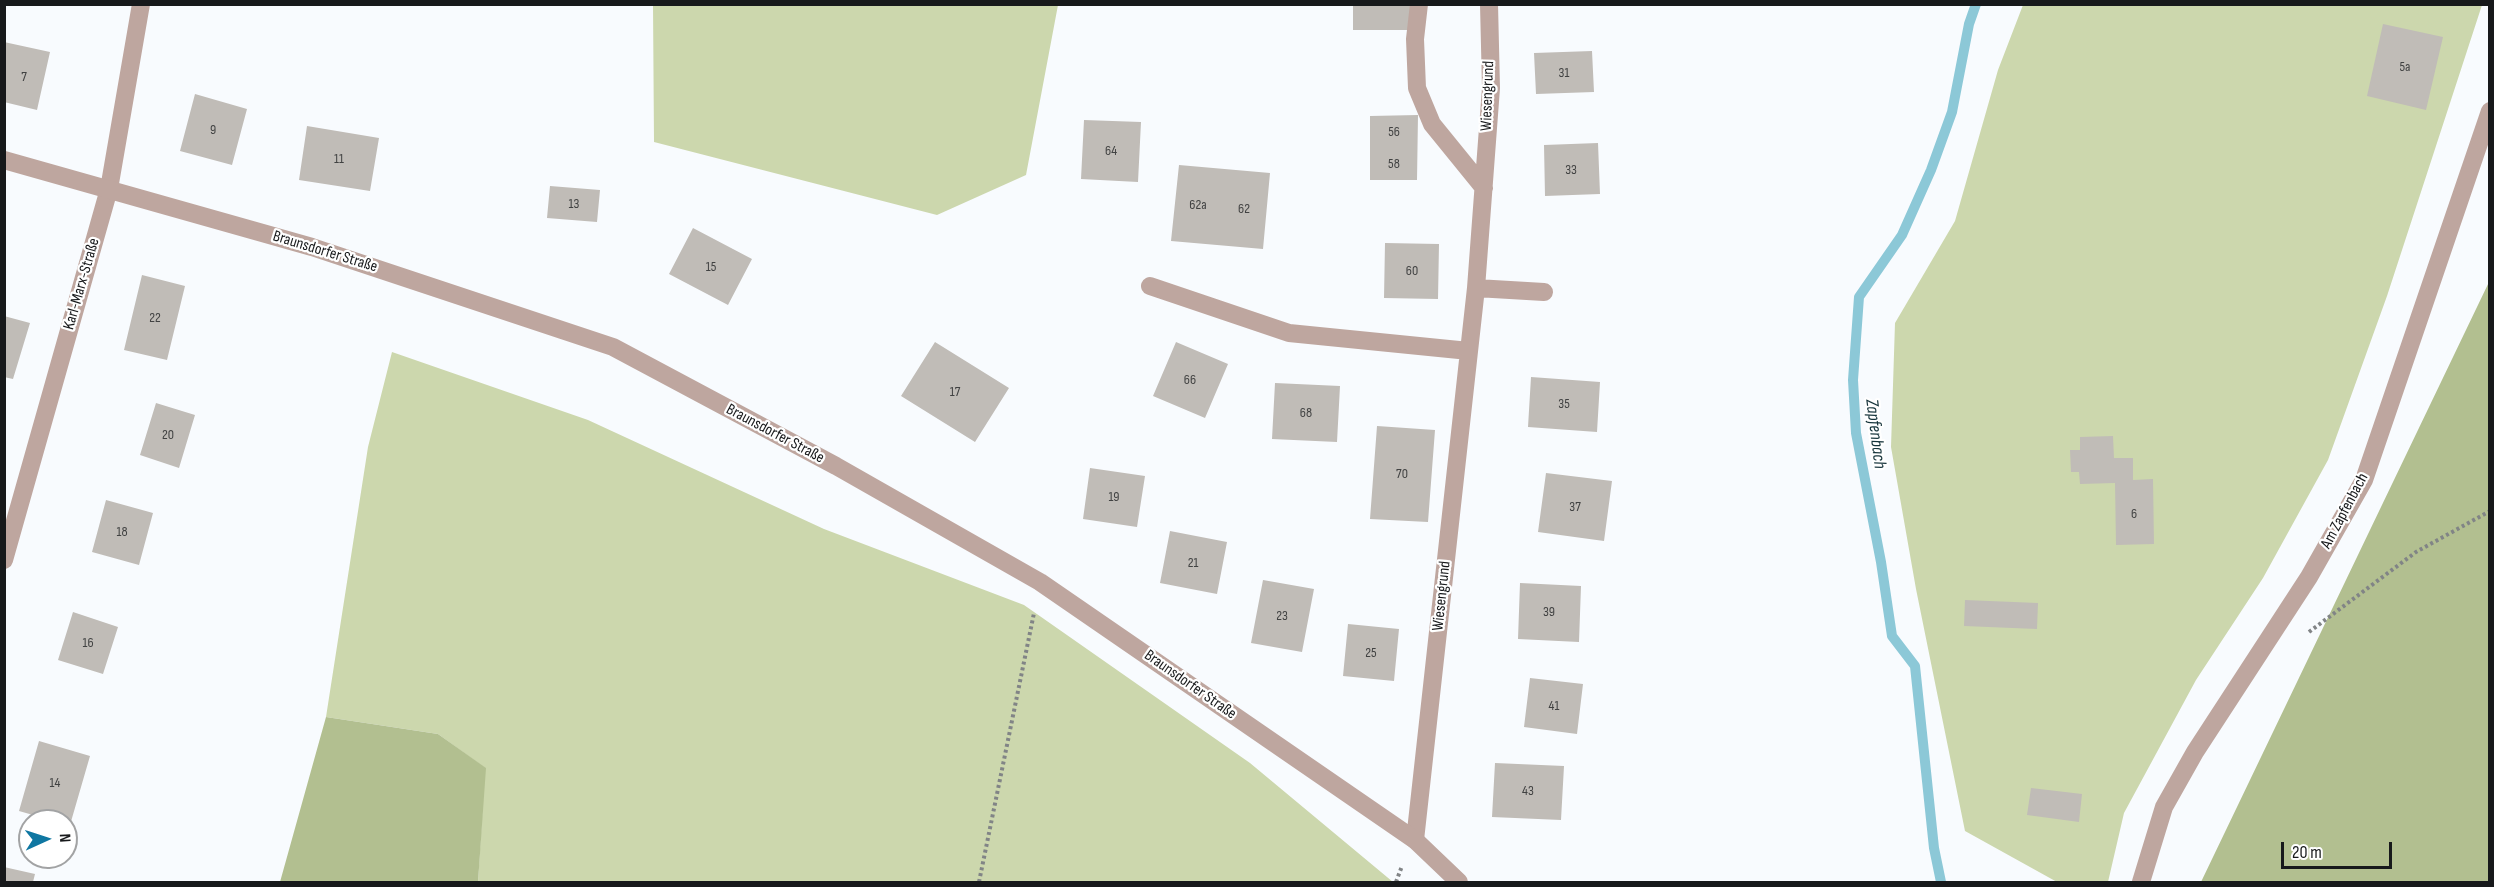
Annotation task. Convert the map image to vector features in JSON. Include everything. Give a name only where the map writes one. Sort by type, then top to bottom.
[{"type":"street","name":"Karl-Marx-Straße","points":[[4,560],[109,189],[141,4]]},
{"type":"street","points":[[1419,4],[1415,39],[1417,88],[1432,124],[1484,188]]},
{"type":"street","name":"Wiesengrund","points":[[1415,840],[1476,288],[1491,88],[1489,4]]},
{"type":"street","name":"Am Zapfenbach","points":[[2140,882],[2164,807],[2195,752],[2309,578],[2364,480],[2490,111]]},
{"type":"street","name":"Braunsdorfer Straße","points":[[4,160],[361,262],[613,348],[836,466],[1040,582],[1415,840],[1459,882]]},
{"type":"street","points":[[1150,286],[1289,333],[1469,351]]},
{"type":"street","points":[[1476,288],[1544,292]]},
{"type":"path","points":[[2308,633],[2416,552],[2490,511]]},
{"type":"path","points":[[979,882],[1040,582]]},
{"type":"green space","points":[[653,5],[1058,5],[1026,175],[937,215],[654,142]]},
{"type":"green space","points":[[2023,5],[2482,5],[2387,296],[2328,460],[2263,578],[2196,680],[2124,813],[2108,882],[2057,882],[1965,831],[1916,589],[1891,447],[1895,323],[1955,221],[1998,70]]},
{"type":"green space","points":[[2489,282],[2489,882],[2201,882]]},
{"type":"green space","points":[[392,352],[588,420],[824,529],[1024,605],[1250,763],[1393,882],[478,882],[485,768],[438,734],[326,717],[368,447]]},
{"type":"green space","points":[[326,717],[438,734],[486,768],[478,882],[280,882]]},
{"type":"building","points":[[1353,4],[1413,4],[1413,30],[1353,30]]},
{"type":"building","points":[[2383,24],[2443,37],[2426,110],[2367,96]]},
{"type":"building","points":[[4,42],[50,52],[37,110],[4,102]]},
{"type":"building","points":[[1592,51],[1594,92],[1536,94],[1534,53]]},
{"type":"building","points":[[195,94],[247,109],[232,165],[180,151]]},
{"type":"building","points":[[1418,115],[1417,180],[1370,180],[1370,116]]},
{"type":"building","points":[[1084,120],[1141,122],[1138,182],[1081,179]]},
{"type":"building","points":[[307,126],[379,138],[370,191],[299,180]]},
{"type":"building","points":[[1598,143],[1600,194],[1545,196],[1544,145]]},
{"type":"building","points":[[1179,165],[1270,173],[1263,249],[1171,241]]},
{"type":"building","points":[[550,186],[600,190],[597,222],[547,218]]},
{"type":"building","points":[[693,228],[752,259],[728,305],[669,274]]},
{"type":"building","points":[[1385,243],[1439,244],[1438,299],[1384,298]]},
{"type":"building","points":[[142,275],[185,286],[167,360],[124,350]]},
{"type":"building","points":[[4,316],[30,323],[13,379],[4,377]]},
{"type":"building","points":[[935,342],[1009,388],[975,442],[901,396]]},
{"type":"building","points":[[1176,342],[1228,364],[1205,418],[1153,396]]},
{"type":"building","points":[[1531,377],[1600,382],[1597,432],[1528,427]]},
{"type":"building","points":[[1275,383],[1340,386],[1337,442],[1272,439]]},
{"type":"building","points":[[156,403],[195,415],[179,468],[140,455]]},
{"type":"building","points":[[1377,426],[1435,430],[1428,522],[1370,519]]},
{"type":"building","points":[[2113,436],[2114,458],[2133,458],[2133,480],[2153,479],[2154,544],[2116,545],[2115,483],[2080,484],[2079,472],[2071,472],[2070,450],[2080,450],[2080,437]]},
{"type":"building","points":[[1090,468],[1145,476],[1137,527],[1083,519]]},
{"type":"building","points":[[1546,473],[1612,481],[1604,541],[1538,532]]},
{"type":"building","points":[[106,500],[153,513],[139,565],[92,552]]},
{"type":"building","points":[[1170,531],[1227,542],[1217,594],[1160,583]]},
{"type":"building","points":[[1263,580],[1314,589],[1302,652],[1251,643]]},
{"type":"building","points":[[1520,583],[1581,586],[1579,642],[1518,639]]},
{"type":"building","points":[[1965,600],[2038,603],[2037,629],[1964,626]]},
{"type":"building","points":[[73,612],[118,627],[103,674],[58,660]]},
{"type":"building","points":[[1348,624],[1399,629],[1394,681],[1343,676]]},
{"type":"building","points":[[1530,678],[1583,684],[1577,734],[1524,727]]},
{"type":"building","points":[[39,741],[90,756],[75,809],[20,809]]},
{"type":"building","points":[[1495,763],[1564,766],[1561,820],[1492,817]]},
{"type":"building","points":[[2031,788],[2082,794],[2079,822],[2027,815]]},
{"type":"building","points":[[4,867],[35,874],[33,882],[4,882]]},
{"type":"waterway","name":"Zapfenbach","points":[[1941,882],[1934,848],[1915,666],[1892,636],[1881,562],[1856,433],[1853,380],[1859,297],[1902,235],[1931,170],[1952,112],[1969,24],[1976,4]]}]
